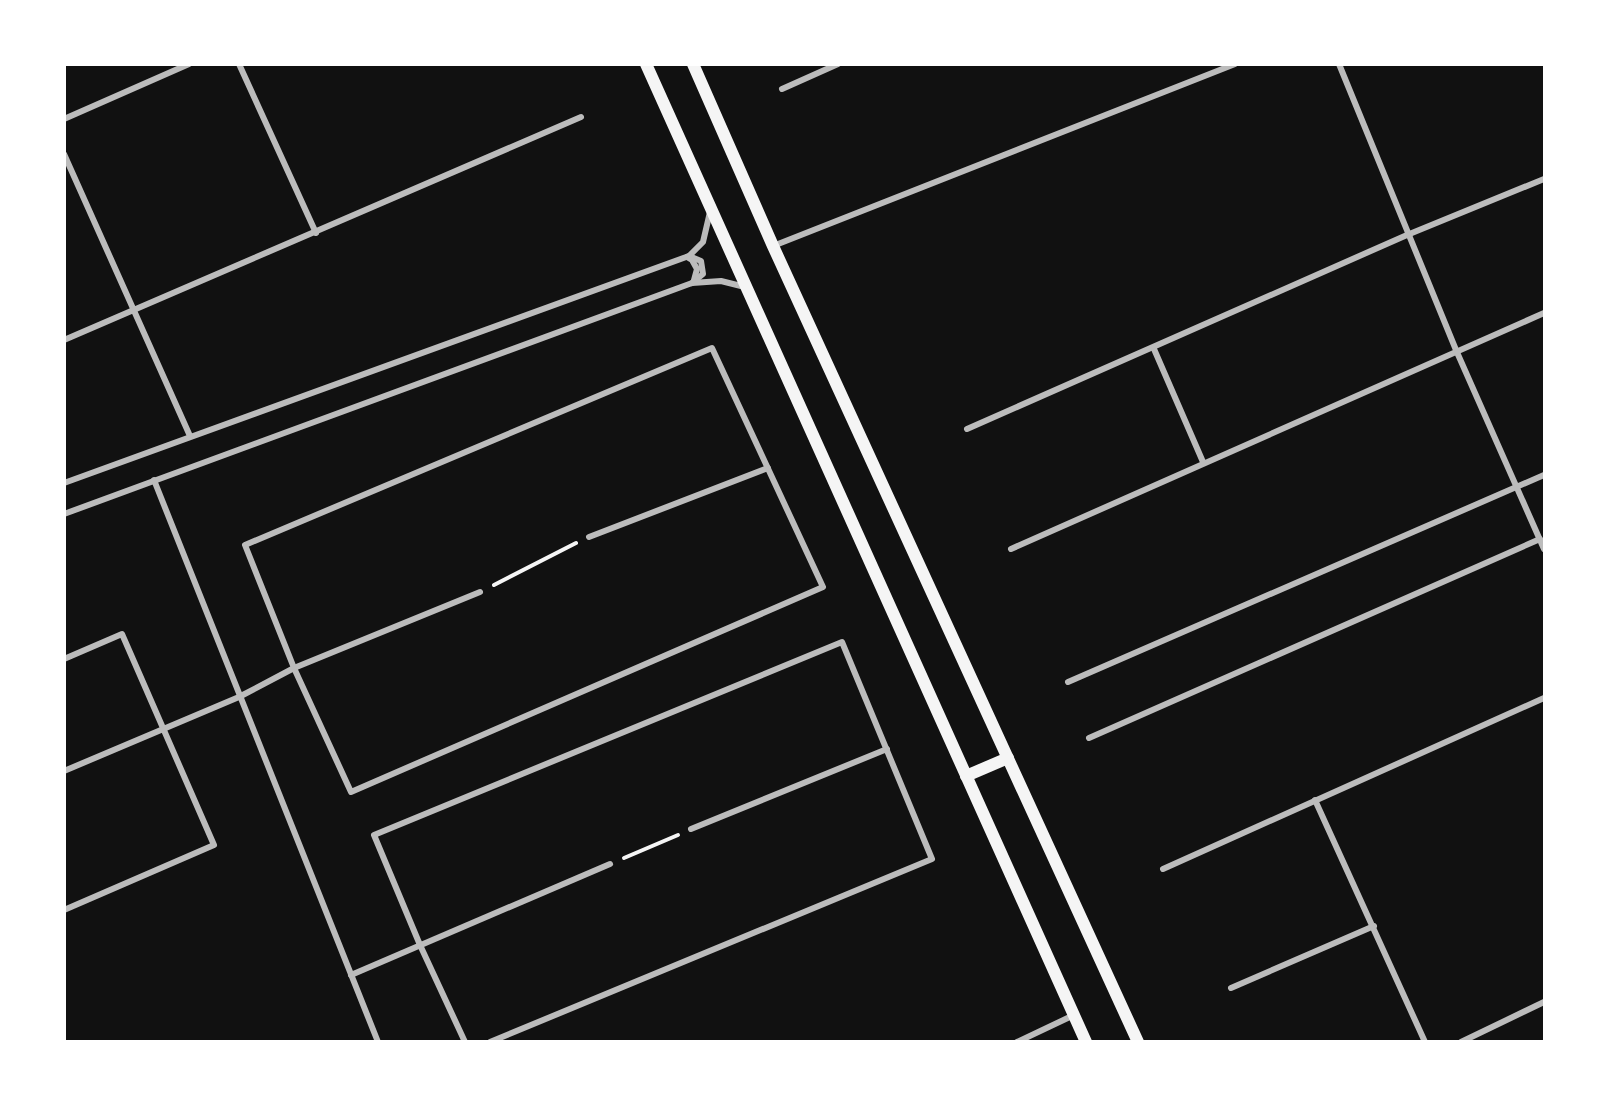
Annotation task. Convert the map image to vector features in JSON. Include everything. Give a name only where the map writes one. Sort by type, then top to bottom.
[{"type":"main road","points":[[645,64],[1086,1041]]},
{"type":"main road","points":[[693,64],[773,246],[1138,1041]]},
{"type":"main road","points":[[966,776],[1008,758]]},
{"type":"street","points":[[64,119],[189,64]]},
{"type":"street","points":[[239,64],[316,233]]},
{"type":"street","points":[[782,89],[838,64]]},
{"type":"street","points":[[773,246],[1235,64]]},
{"type":"street","points":[[1339,64],[1407,235],[1545,549]]},
{"type":"street","points":[[64,340],[134,312],[581,117]]},
{"type":"street","points":[[64,154],[190,436]]},
{"type":"street","points":[[967,429],[1154,349],[1407,235],[1545,179]]},
{"type":"street","points":[[64,483],[685,256],[703,242],[710,211]]},
{"type":"street","points":[[685,256],[701,261],[704,267],[703,274],[692,283]]},
{"type":"street","points":[[64,514],[692,283],[721,281],[746,287]]},
{"type":"street","points":[[1011,549],[1456,350],[1545,313]]},
{"type":"street","points":[[712,348],[823,587],[351,792],[294,668],[245,546],[712,348]]},
{"type":"street","points":[[1154,349],[1203,462]]},
{"type":"street","points":[[589,537],[768,468]]},
{"type":"street","points":[[1068,682],[1545,475]]},
{"type":"street","points":[[154,480],[378,1041]]},
{"type":"street","points":[[1089,738],[1540,539]]},
{"type":"street","points":[[64,771],[239,697],[294,668],[480,592]]},
{"type":"street","points":[[64,659],[122,634],[214,845],[64,910]]},
{"type":"street","points":[[465,1041],[420,945],[374,834],[842,642],[932,860],[490,1041]]},
{"type":"street","points":[[1163,869],[1545,698]]},
{"type":"street","points":[[691,829],[886,749]]},
{"type":"street","points":[[1315,800],[1425,1041]]},
{"type":"street","points":[[351,975],[610,864]]},
{"type":"street","points":[[1231,988],[1374,926]]},
{"type":"street","points":[[1461,1041],[1545,1002]]},
{"type":"street","points":[[1017,1041],[1074,1015]]},
{"type":"path","points":[[480,592],[589,537]]},
{"type":"path","points":[[610,864],[691,829]]}]
